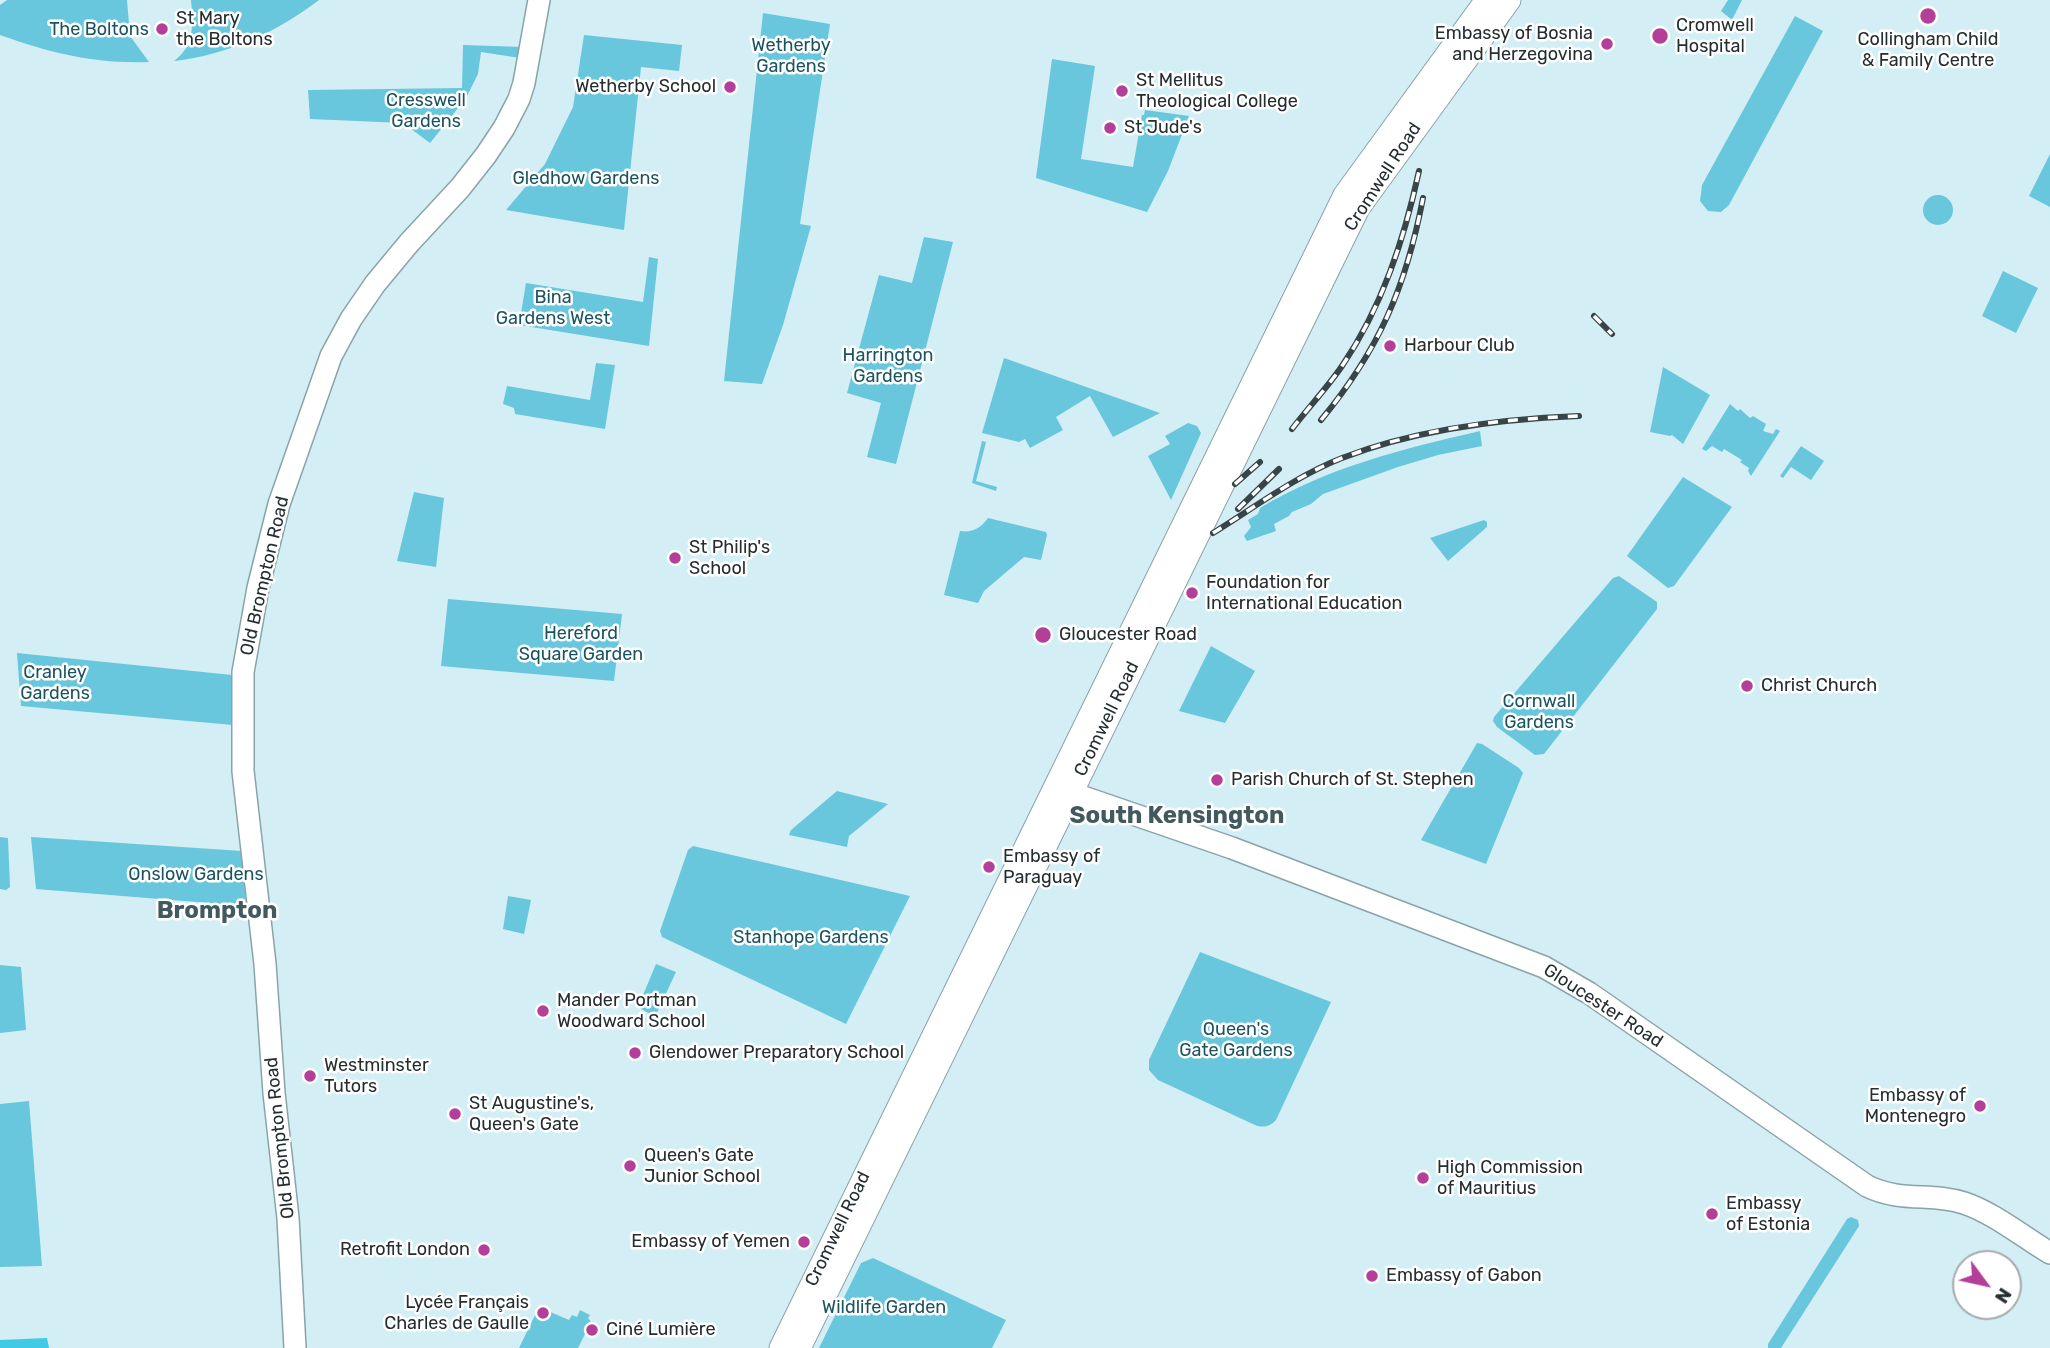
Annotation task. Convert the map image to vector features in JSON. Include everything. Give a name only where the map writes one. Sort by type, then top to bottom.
[{"type":"highway","name":"Cromwell Road","points":[[799,1348],[1345,195],[1487,0]]},
{"type":"highway","name":"Cromwell Road","points":[[781,1348],[1358,208],[1508,0]]},
{"type":"main road","name":"Old Brompton Road","points":[[295,1348],[288,1218],[272,1074],[265,964],[243,771],[243,672],[258,588],[269,537],[286,481],[331,356],[357,309],[375,284],[477,167],[512,114],[524,83],[539,0]]},
{"type":"main road","name":"Gloucester Road","points":[[1063,790],[1232,848],[1545,967],[1589,993],[1861,1182],[1885,1194],[1964,1203],[1979,1209],[2050,1253]]},
{"type":"green space","name":"The Boltons","points":[[7,0],[127,0],[130,36],[149,62],[73,56],[0,35],[0,5]]},
{"type":"green space","name":"The Boltons","points":[[191,0],[319,0],[286,23],[250,41],[213,54],[174,61],[186,49],[191,34]]},
{"type":"green space","points":[[1728,0],[1742,0],[1732,20],[1721,11]]},
{"type":"green space","name":"Wetherby Gardens","points":[[763,13],[830,24],[800,224],[811,226],[783,325],[762,384],[724,381]]},
{"type":"green space","points":[[1795,16],[1823,31],[1729,205],[1721,212],[1708,211],[1700,201],[1702,185]]},
{"type":"green space","name":"Gledhow Gardens","points":[[584,35],[682,45],[679,71],[641,67],[624,230],[506,210],[545,164],[573,107]]},
{"type":"green space","name":"Cresswell Gardens","points":[[463,45],[523,47],[520,58],[481,52],[478,74],[466,98],[430,143],[403,123],[310,119],[308,90],[462,88]]},
{"type":"green space","points":[[1052,59],[1095,66],[1081,159],[1133,167],[1145,110],[1189,116],[1168,171],[1147,212],[1036,178]]},
{"type":"green space","points":[[2050,154],[2050,207],[2029,196]]},
{"type":"green space","points":[[1938,195],[1949,199],[1953,210],[1949,221],[1938,225],[1927,221],[1923,210],[1927,199]]},
{"type":"green space","name":"Harrington Gardens","points":[[924,237],[953,242],[896,464],[867,457],[881,403],[847,393],[879,275],[912,283]]},
{"type":"green space","name":"Bina Gardens West","points":[[649,257],[658,259],[649,346],[519,325],[526,283],[643,302]]},
{"type":"green space","points":[[2003,271],[2038,288],[2016,333],[1982,316]]},
{"type":"green space","points":[[1004,358],[1160,413],[1113,437],[1090,396],[1056,417],[1063,430],[1030,448],[1025,439],[1019,442],[982,433]]},
{"type":"green space","points":[[596,363],[615,365],[605,429],[515,414],[514,408],[503,404],[507,386],[590,400]]},
{"type":"green space","points":[[1663,367],[1710,395],[1683,444],[1672,435],[1650,432]]},
{"type":"green space","points":[[1730,404],[1750,418],[1753,416],[1766,424],[1763,431],[1773,434],[1776,429],[1780,431],[1751,476],[1749,468],[1740,462],[1742,460],[1724,449],[1722,452],[1712,446],[1706,451],[1702,449]]},
{"type":"green space","points":[[1188,423],[1197,426],[1201,433],[1171,500],[1148,456],[1170,444],[1165,436]]},
{"type":"green space","points":[[1480,431],[1482,446],[1398,467],[1323,494],[1311,504],[1274,524],[1276,531],[1247,541],[1244,536],[1251,527],[1248,520],[1258,514],[1260,508],[1312,481],[1394,452]]},
{"type":"green space","points":[[982,441],[986,442],[976,481],[997,487],[996,491],[972,483]]},
{"type":"green space","points":[[1801,446],[1824,461],[1811,480],[1791,467],[1783,478],[1780,476]]},
{"type":"green space","points":[[1683,477],[1732,507],[1674,586],[1668,588],[1627,556]]},
{"type":"green space","points":[[414,492],[444,498],[436,567],[397,561]]},
{"type":"green space","points":[[988,518],[1046,532],[1041,560],[1024,557],[984,591],[978,603],[944,595],[960,531],[976,529]]},
{"type":"green space","points":[[1484,520],[1487,527],[1448,561],[1430,538]]},
{"type":"green space","name":"Cornwall Gardens","points":[[1619,576],[1657,602],[1657,609],[1544,754],[1535,755],[1497,727],[1493,721],[1494,717],[1613,578]]},
{"type":"green space","name":"Hereford Square Garden","points":[[448,599],[622,614],[614,681],[441,666]]},
{"type":"green space","points":[[1211,646],[1255,671],[1225,723],[1179,711]]},
{"type":"green space","name":"Cranley Gardens","points":[[17,653],[232,675],[233,725],[21,706]]},
{"type":"green space","name":"Cornwall Gardens","points":[[1477,743],[1523,773],[1486,864],[1421,840]]},
{"type":"green space","points":[[837,791],[888,804],[849,836],[847,847],[789,835],[791,830]]},
{"type":"green space","points":[[0,837],[8,838],[10,887],[6,890],[0,889]]},
{"type":"green space","name":"Onslow Gardens","points":[[31,837],[242,851],[246,906],[36,889]]},
{"type":"green space","name":"Stanhope Gardens","points":[[693,846],[910,896],[846,1024],[662,937],[660,931],[688,850]]},
{"type":"green space","points":[[508,896],[531,900],[524,934],[503,929]]},
{"type":"green space","name":"Queen's Gate Gardens","points":[[1200,952],[1331,1002],[1276,1120],[1269,1125],[1255,1125],[1158,1080],[1149,1070],[1149,1060]]},
{"type":"green space","points":[[656,964],[676,972],[655,1017],[638,1007]]},
{"type":"green space","points":[[0,965],[21,967],[26,1030],[0,1033]]},
{"type":"green space","points":[[29,1101],[42,1266],[0,1267],[0,1104]]},
{"type":"green space","points":[[1851,1217],[1858,1220],[1859,1226],[1781,1348],[1768,1348],[1847,1219]]},
{"type":"green space","name":"Wildlife Garden","points":[[873,1258],[1006,1320],[992,1348],[819,1348],[861,1263]]},
{"type":"green space","points":[[539,1307],[569,1320],[572,1315],[577,1317],[580,1310],[590,1315],[588,1318],[591,1322],[578,1348],[519,1348]]},
{"type":"shaded area","points":[[47,1338],[49,1348],[0,1348],[0,1340]]},
{"type":"railway","points":[[1292,429],[1342,366],[1369,320],[1399,247],[1419,171]]},
{"type":"railway","points":[[1321,420],[1359,368],[1387,316],[1408,260],[1423,198]]},
{"type":"railway","points":[[1594,316],[1612,334]]},
{"type":"railway","points":[[1213,533],[1308,474],[1370,448],[1459,427],[1579,416]]},
{"type":"railway","points":[[1235,484],[1260,462]]},
{"type":"railway","points":[[1238,509],[1279,469]]},
{"type":"place","name":"Collingham Child & Family Centre","points":[[1928,16]]},
{"type":"place","name":"St Mary the Boltons","points":[[162,29]]},
{"type":"place","name":"Cromwell Hospital","points":[[1660,36]]},
{"type":"place","name":"Embassy of Bosnia and Herzegovina","points":[[1607,44]]},
{"type":"place","name":"Wetherby School","points":[[730,87]]},
{"type":"place","name":"St Mellitus Theological College","points":[[1122,91]]},
{"type":"place","name":"St Jude's","points":[[1110,128]]},
{"type":"place","name":"Harbour Club","points":[[1390,346]]},
{"type":"place","name":"St Philip's School","points":[[675,558]]},
{"type":"place","name":"Foundation for International Education","points":[[1192,593]]},
{"type":"place","name":"Gloucester Road","points":[[1043,635]]},
{"type":"place","name":"Christ Church","points":[[1747,686]]},
{"type":"place","name":"Parish Church of St. Stephen","points":[[1217,780]]},
{"type":"place","name":"Embassy of Paraguay","points":[[989,867]]},
{"type":"place","name":"Mander Portman Woodward School","points":[[543,1011]]},
{"type":"place","name":"Glendower Preparatory School","points":[[635,1053]]},
{"type":"place","name":"Westminster Tutors","points":[[310,1076]]},
{"type":"place","name":"Embassy of Montenegro","points":[[1980,1106]]},
{"type":"place","name":"St Augustine's, Queen's Gate","points":[[455,1114]]},
{"type":"place","name":"Queen's Gate Junior School","points":[[630,1166]]},
{"type":"place","name":"High Commission of Mauritius","points":[[1423,1178]]},
{"type":"place","name":"Embassy of Estonia","points":[[1712,1214]]},
{"type":"place","name":"Embassy of Yemen","points":[[804,1242]]},
{"type":"place","name":"Retrofit London","points":[[484,1250]]},
{"type":"place","name":"Embassy of Gabon","points":[[1372,1276]]},
{"type":"place","name":"Lycée Français Charles de Gaulle","points":[[543,1313]]},
{"type":"place","name":"Ciné Lumière","points":[[592,1330]]},
{"type":"district","name":"South Kensington","points":[[1177,816]]},
{"type":"district","name":"Brompton","points":[[217,911]]}]
